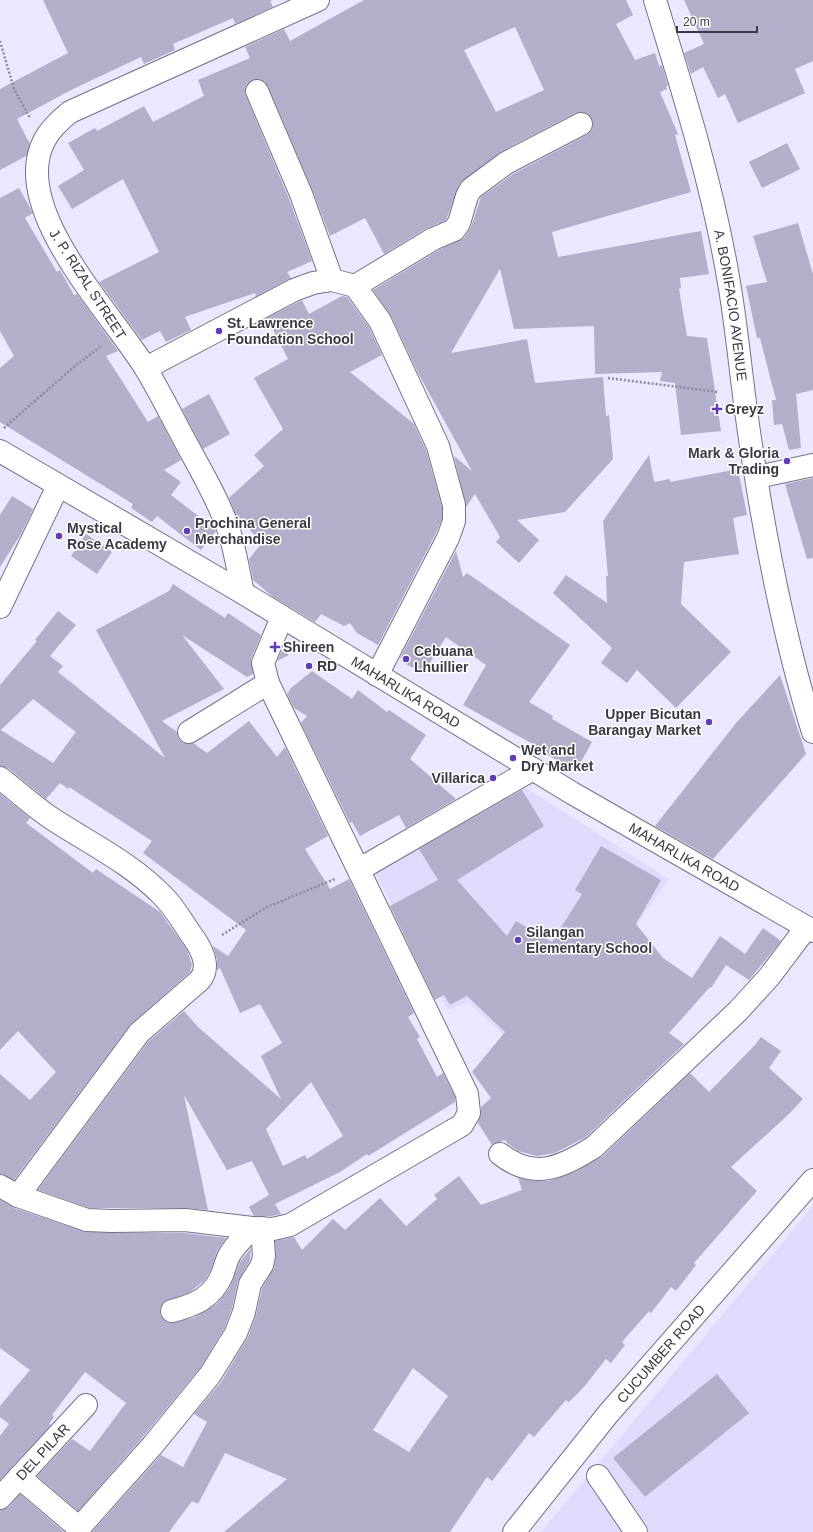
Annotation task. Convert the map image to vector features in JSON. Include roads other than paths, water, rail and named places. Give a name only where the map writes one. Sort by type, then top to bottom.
[{"type":"street","name":"J. P. RIZAL STREET","points":[[243,592],[234,552],[219,506],[146,368],[120,333],[54,235],[44,210],[39,186],[38,165],[44,142],[55,126],[70,112],[318,0]]},
{"type":"street","name":"A. BONIFACIO AVENUE","points":[[655,0],[699,148],[716,215],[728,277],[744,395],[766,534],[786,633],[813,731]]},
{"type":"street","points":[[257,91],[301,194],[332,280]]},
{"type":"street","points":[[355,286],[433,239],[454,230],[460,223],[466,196],[471,189],[506,163],[580,124]]},
{"type":"street","points":[[146,368],[294,290],[313,283],[332,280],[355,286],[380,320],[399,359],[438,446],[454,505],[454,521],[448,538],[377,675]]},
{"type":"street","name":"MAHARLIKA ROAD","points":[[0,451],[243,592],[533,769],[809,930]]},
{"type":"street","points":[[757,477],[813,465]]},
{"type":"street","points":[[0,607],[58,486]]},
{"type":"street","points":[[0,778],[50,817],[130,868],[164,897],[201,949],[205,969],[204,975],[139,1033],[9,1191],[87,1220],[185,1220],[273,1229],[290,1225],[462,1125],[469,1113],[467,1094],[440,1041],[360,869],[268,683],[263,663],[282,617]]},
{"type":"street","points":[[189,732],[268,683]]},
{"type":"street","points":[[360,869],[533,769]]},
{"type":"street","points":[[500,1154],[509,1161],[533,1169],[555,1168],[573,1160],[594,1147],[738,1011],[809,930]]},
{"type":"street","name":"CUCUMBER ROAD","points":[[514,1532],[608,1414],[813,1180]]},
{"type":"street","points":[[172,1311],[189,1306],[204,1299],[212,1293],[222,1275],[230,1254],[257,1228]]},
{"type":"street","points":[[19,1477],[79,1528],[152,1446],[210,1375],[236,1333],[244,1312],[250,1284],[262,1265],[264,1256],[257,1228]]},
{"type":"street","name":"DEL PILAR","points":[[0,1498],[86,1405]]},
{"type":"street","points":[[598,1476],[636,1532]]},
{"type":"place","name":"St. Lawrence Foundation School","points":[[219,331]]},
{"type":"place","name":"Greyz","points":[[717,409]]},
{"type":"place","name":"Mark & Gloria Trading","points":[[787,461]]},
{"type":"place","name":"Prochina General Merchandise","points":[[187,531]]},
{"type":"place","name":"Mystical Rose Academy","points":[[59,536]]},
{"type":"place","name":"Shireen","points":[[275,647]]},
{"type":"place","name":"Cebuana Lhuillier","points":[[406,659]]},
{"type":"place","name":"RD","points":[[309,666]]},
{"type":"place","name":"Upper Bicutan Barangay Market","points":[[709,722]]},
{"type":"place","name":"Wet and Dry Market","points":[[513,758]]},
{"type":"place","name":"Villarica","points":[[493,778]]},
{"type":"place","name":"Silangan Elementary School","points":[[518,940]]}]
